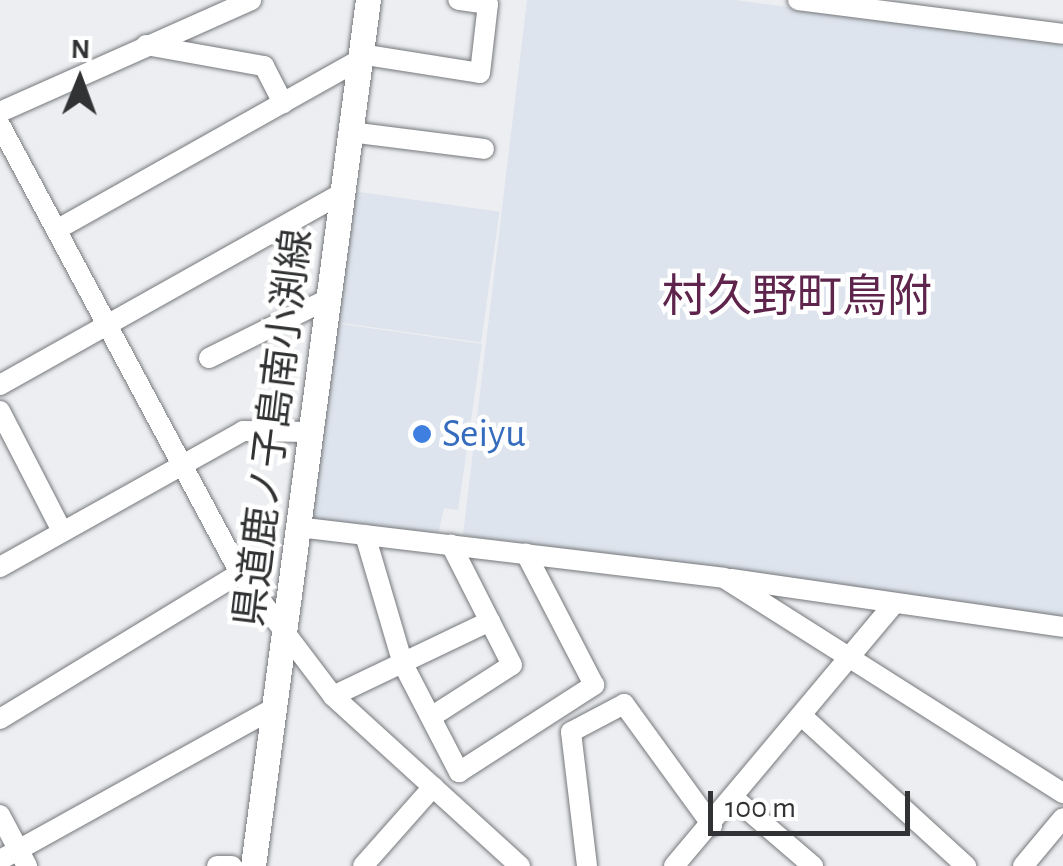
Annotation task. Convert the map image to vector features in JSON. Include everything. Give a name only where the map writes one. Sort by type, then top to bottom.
[{"type":"main road","name":"県道鹿ノ子島南小渕線","points":[[253,866],[368,0]]},
{"type":"street","points":[[0,112],[222,6],[252,0]]},
{"type":"street","points":[[58,229],[360,57],[480,73],[488,4],[458,0]]},
{"type":"street","points":[[812,1],[885,4],[1063,34]]},
{"type":"street","points":[[146,45],[264,66],[283,103]]},
{"type":"street","points":[[0,125],[240,573],[284,636],[333,696],[520,866]]},
{"type":"street","points":[[350,132],[484,148]]},
{"type":"street","points":[[0,384],[342,192]]},
{"type":"street","points":[[210,358],[328,299]]},
{"type":"street","points":[[0,411],[62,531]]},
{"type":"street","points":[[0,567],[242,431],[310,432]]},
{"type":"street","points":[[298,527],[724,578],[1063,627]]},
{"type":"street","points":[[365,535],[402,661],[459,772],[594,686],[526,554]]},
{"type":"street","points":[[431,718],[512,666],[452,545]]},
{"type":"street","points":[[0,718],[240,573]]},
{"type":"street","points":[[724,578],[1063,794]]},
{"type":"street","points":[[754,599],[773,585]]},
{"type":"street","points":[[677,865],[804,717],[846,658],[894,604]]},
{"type":"street","points":[[333,696],[490,621]]},
{"type":"street","points":[[587,866],[571,732],[624,704],[712,825]]},
{"type":"street","points":[[0,816],[15,858],[274,708]]},
{"type":"street","points":[[804,717],[966,866]]},
{"type":"street","points":[[363,866],[433,787]]},
{"type":"street","points":[[735,799],[813,866]]},
{"type":"street","points":[[1023,866],[1063,818]]},
{"type":"street","points":[[217,866],[232,866]]},
{"type":"shaded area","points":[[527,0],[735,0],[1063,44],[1063,618],[463,535]]},
{"type":"shaded area","points":[[345,190],[499,212],[481,342],[327,321]]},
{"type":"shaded area","points":[[327,322],[482,344],[458,510],[444,508],[437,539],[303,522]]},
{"type":"place","name":"Seiyu","points":[[422,434]]},
{"type":"district","name":"村久野町鳥附","points":[[797,298]]}]
